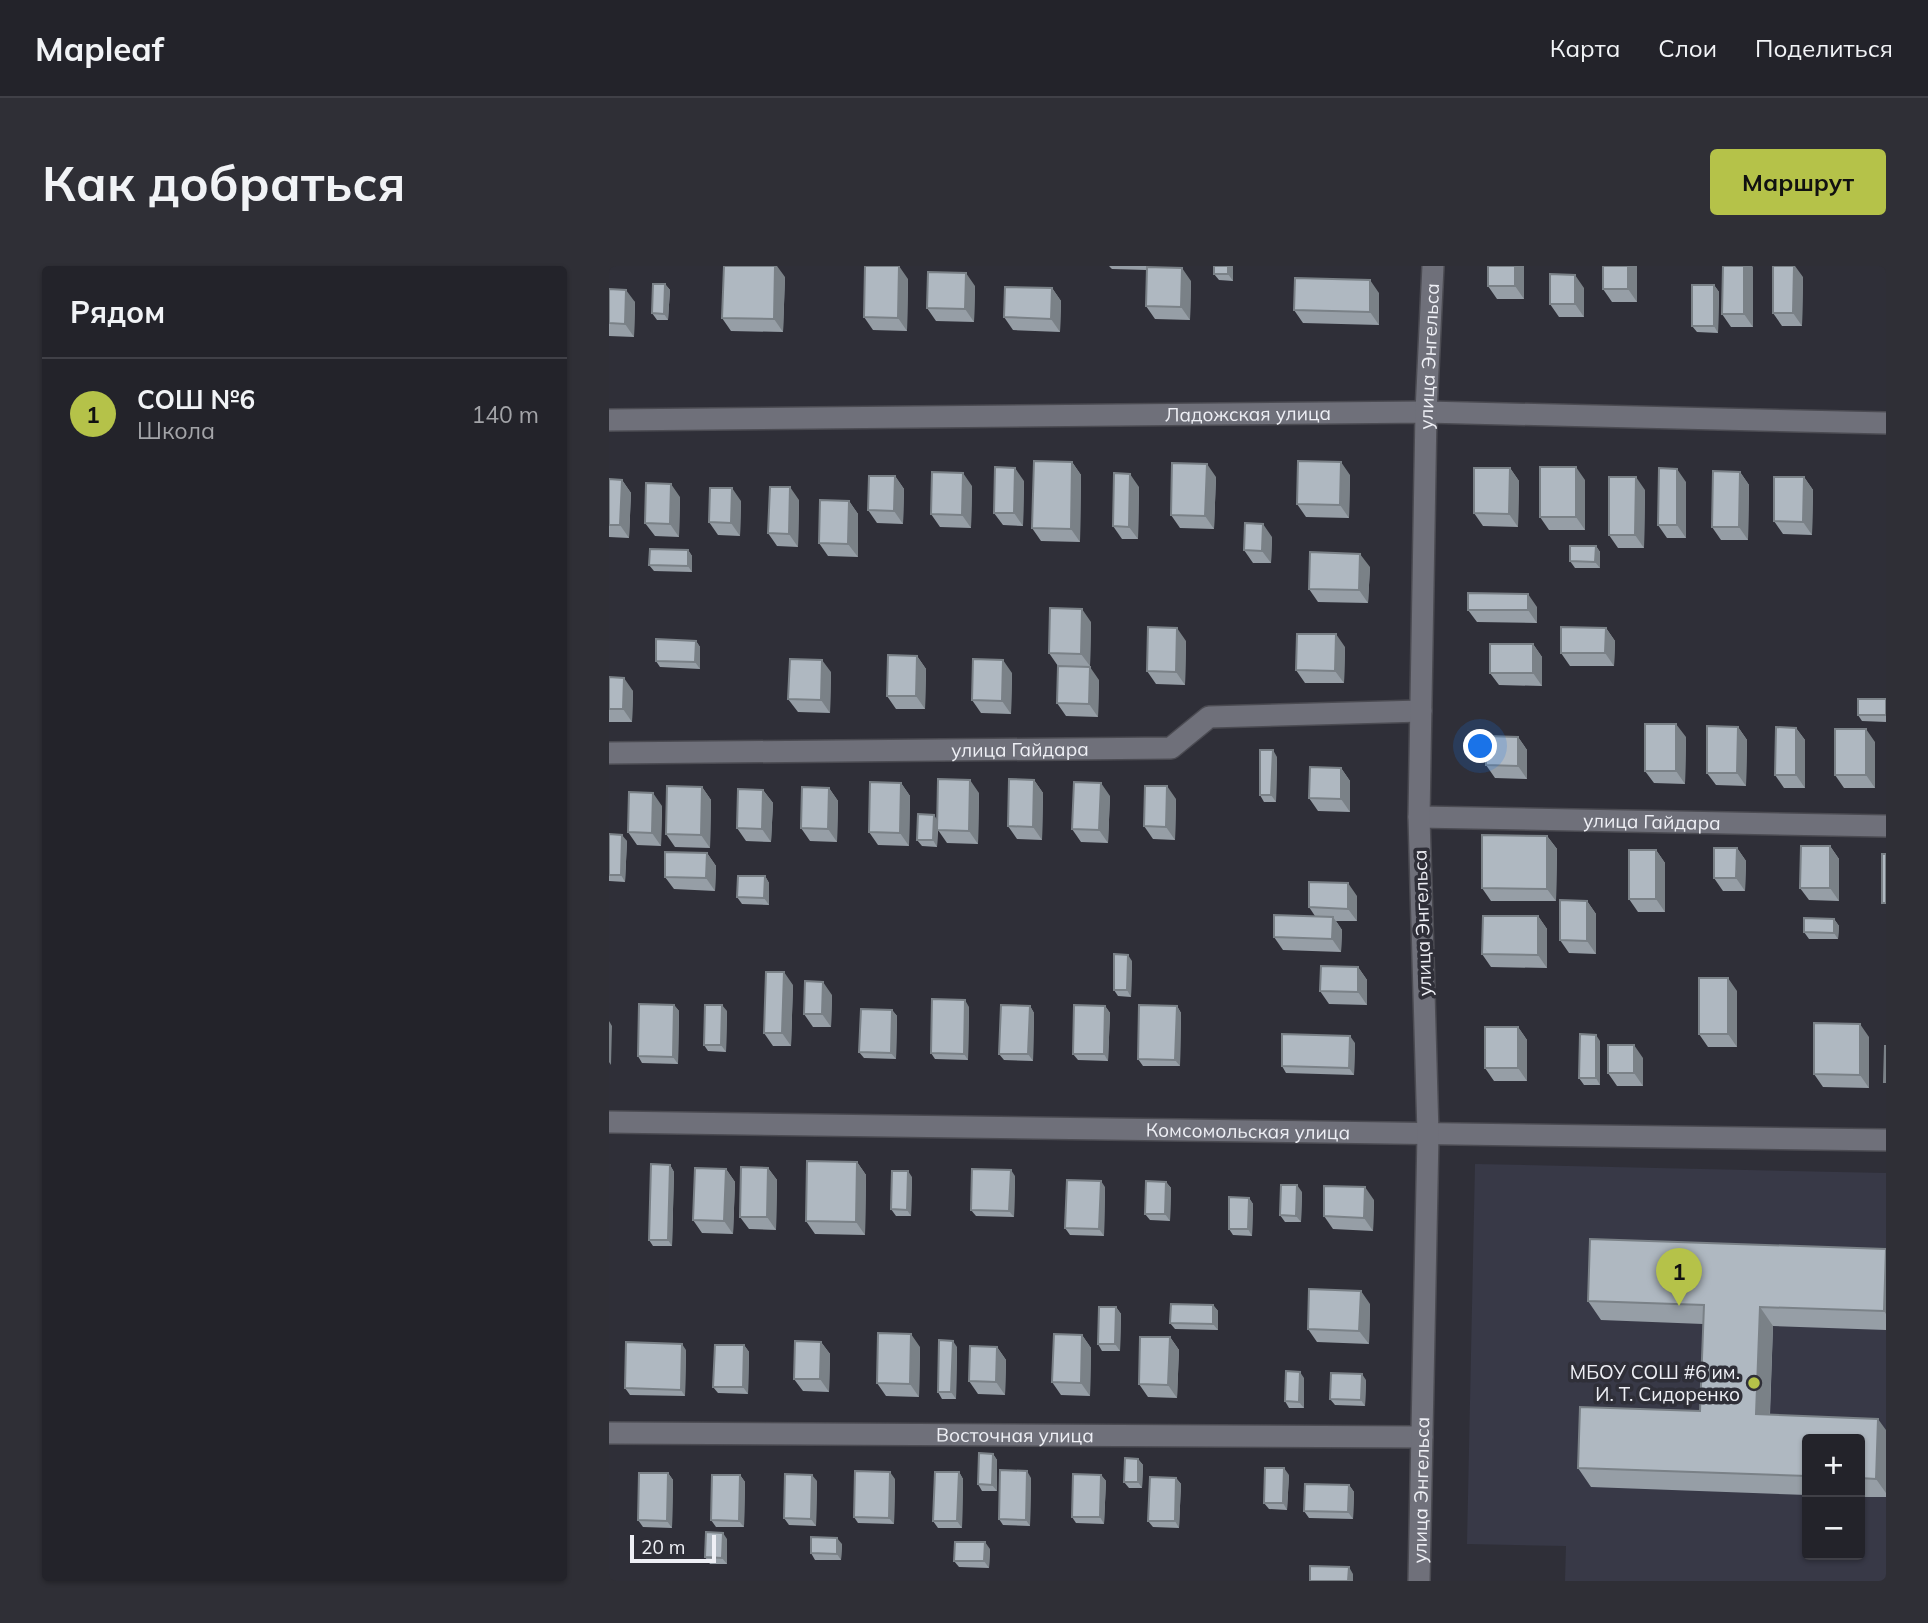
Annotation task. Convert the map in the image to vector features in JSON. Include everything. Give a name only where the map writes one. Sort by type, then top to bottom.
[{"type":"street","name":"улица Энгельса","points":[[1419,1581],[1428,1134],[1419,817],[1426,412],[1433,266]]},
{"type":"street","name":"Ладожская улица","points":[[609,420],[1426,412],[1886,423]]},
{"type":"street","name":"улица Гайдара","points":[[609,753],[1171,748],[1209,717],[1421,711]]},
{"type":"street","name":"улица Гайдара","points":[[1419,817],[1886,826]]},
{"type":"street","name":"Комсомольская улица","points":[[609,1122],[1886,1140]]},
{"type":"street","name":"Восточная улица","points":[[609,1433],[1422,1437]]},
{"type":"shaded area","points":[[1475,1164],[1886,1173],[1886,1581],[1565,1581],[1566,1546],[1467,1544]]},
{"type":"building","points":[[724,266],[775,266],[774,319],[722,318]]},
{"type":"building","points":[[865,266],[899,266],[898,318],[864,317]]},
{"type":"building","points":[[1214,266],[1228,266],[1228,274],[1214,274]]},
{"type":"building","points":[[1488,266],[1515,266],[1515,286],[1488,286]]},
{"type":"building","points":[[1603,266],[1628,266],[1628,289],[1603,289]]},
{"type":"building","points":[[1723,266],[1744,266],[1744,314],[1722,314]]},
{"type":"building","points":[[1773,266],[1794,266],[1793,313],[1773,313]]},
{"type":"building","points":[[1147,267],[1182,268],[1181,307],[1146,306]]},
{"type":"building","points":[[928,272],[966,273],[965,309],[927,308]]},
{"type":"building","points":[[1550,274],[1575,275],[1575,304],[1550,304]]},
{"type":"building","points":[[1295,278],[1370,280],[1370,312],[1294,310]]},
{"type":"building","points":[[653,284],[665,284],[664,314],[652,313]]},
{"type":"building","points":[[1692,285],[1714,285],[1714,326],[1692,326]]},
{"type":"building","points":[[1005,287],[1052,288],[1051,319],[1004,317]]},
{"type":"building","points":[[609,289],[626,290],[625,324],[609,323]]},
{"type":"building","points":[[1034,461],[1072,462],[1071,529],[1032,528]]},
{"type":"building","points":[[1298,461],[1341,462],[1340,505],[1297,504]]},
{"type":"building","points":[[1172,463],[1207,464],[1205,516],[1171,515]]},
{"type":"building","points":[[995,467],[1015,468],[1014,513],[994,513]]},
{"type":"building","points":[[1540,467],[1576,467],[1576,517],[1540,517]]},
{"type":"building","points":[[1474,468],[1510,468],[1509,514],[1474,513]]},
{"type":"building","points":[[1659,468],[1677,469],[1677,525],[1658,525]]},
{"type":"building","points":[[1713,471],[1740,472],[1739,527],[1712,527]]},
{"type":"building","points":[[932,472],[963,473],[962,515],[931,514]]},
{"type":"building","points":[[1114,473],[1130,474],[1129,527],[1113,526]]},
{"type":"building","points":[[869,476],[895,476],[894,511],[868,510]]},
{"type":"building","points":[[1609,477],[1636,477],[1635,535],[1609,535]]},
{"type":"building","points":[[1774,477],[1804,477],[1803,522],[1774,521]]},
{"type":"building","points":[[609,479],[622,480],[620,525],[609,525]]},
{"type":"building","points":[[646,483],[671,484],[670,524],[645,523]]},
{"type":"building","points":[[770,487],[790,487],[789,534],[768,533]]},
{"type":"building","points":[[710,488],[732,488],[731,523],[709,522]]},
{"type":"building","points":[[820,500],[849,501],[848,544],[819,543]]},
{"type":"building","points":[[1245,523],[1263,524],[1262,551],[1244,550]]},
{"type":"building","points":[[1570,546],[1596,546],[1595,562],[1570,561]]},
{"type":"building","points":[[650,549],[688,550],[688,566],[649,565]]},
{"type":"building","points":[[1310,552],[1360,554],[1359,590],[1309,589]]},
{"type":"building","points":[[1468,593],[1528,594],[1528,610],[1468,610]]},
{"type":"building","points":[[1050,608],[1082,609],[1081,654],[1049,653]]},
{"type":"building","points":[[1148,627],[1177,628],[1176,672],[1147,671]]},
{"type":"building","points":[[1561,627],[1606,628],[1605,653],[1561,653]]},
{"type":"building","points":[[1297,634],[1336,634],[1335,671],[1296,670]]},
{"type":"building","points":[[656,639],[696,641],[695,662],[656,661]]},
{"type":"building","points":[[1490,644],[1533,644],[1533,673],[1490,673]]},
{"type":"building","points":[[888,655],[917,656],[916,696],[887,696]]},
{"type":"building","points":[[790,659],[822,660],[821,700],[788,699]]},
{"type":"building","points":[[973,659],[1003,660],[1002,701],[972,700]]},
{"type":"building","points":[[1058,666],[1090,667],[1089,704],[1057,703]]},
{"type":"building","points":[[609,677],[624,678],[623,709],[609,709]]},
{"type":"building","points":[[1858,699],[1886,699],[1886,715],[1858,715]]},
{"type":"building","points":[[1645,724],[1676,724],[1676,771],[1645,771]]},
{"type":"building","points":[[1707,726],[1738,727],[1737,773],[1707,773]]},
{"type":"building","points":[[1776,727],[1796,728],[1796,775],[1775,775]]},
{"type":"building","points":[[1835,729],[1866,729],[1866,775],[1835,775]]},
{"type":"building","points":[[1486,736],[1518,737],[1518,766],[1486,765]]},
{"type":"building","points":[[1260,750],[1273,750],[1271,795],[1260,795]]},
{"type":"building","points":[[1310,767],[1341,768],[1341,799],[1309,798]]},
{"type":"building","points":[[938,779],[970,780],[969,831],[937,830]]},
{"type":"building","points":[[1009,779],[1034,780],[1033,827],[1008,826]]},
{"type":"building","points":[[870,782],[901,783],[900,833],[869,832]]},
{"type":"building","points":[[1074,782],[1101,783],[1099,830],[1072,829]]},
{"type":"building","points":[[667,786],[702,787],[701,835],[666,834]]},
{"type":"building","points":[[1145,786],[1167,786],[1166,827],[1144,826]]},
{"type":"building","points":[[802,787],[829,788],[828,829],[801,828]]},
{"type":"building","points":[[738,789],[763,790],[762,829],[737,828]]},
{"type":"building","points":[[629,792],[653,793],[652,833],[628,832]]},
{"type":"building","points":[[918,814],[934,815],[933,840],[917,840]]},
{"type":"building","points":[[609,834],[622,835],[621,875],[609,875]]},
{"type":"building","points":[[1482,835],[1547,836],[1547,889],[1482,888]]},
{"type":"building","points":[[1801,846],[1830,846],[1830,888],[1800,888]]},
{"type":"building","points":[[1714,848],[1737,848],[1736,878],[1714,878]]},
{"type":"building","points":[[1629,850],[1656,850],[1656,899],[1629,899]]},
{"type":"building","points":[[665,852],[707,853],[706,878],[665,877]]},
{"type":"building","points":[[1882,854],[1886,854],[1886,903],[1882,903]]},
{"type":"building","points":[[738,876],[765,876],[764,898],[737,897]]},
{"type":"building","points":[[1309,882],[1348,883],[1348,909],[1309,907]]},
{"type":"building","points":[[1560,900],[1587,901],[1587,941],[1560,940]]},
{"type":"building","points":[[1274,915],[1333,917],[1332,939],[1274,937]]},
{"type":"building","points":[[1483,916],[1538,916],[1538,955],[1482,954]]},
{"type":"building","points":[[1804,918],[1834,919],[1834,933],[1804,932]]},
{"type":"building","points":[[1114,954],[1128,955],[1127,990],[1114,990]]},
{"type":"building","points":[[1321,966],[1358,967],[1358,992],[1320,991]]},
{"type":"building","points":[[766,972],[784,972],[782,1033],[764,1033]]},
{"type":"building","points":[[1699,978],[1728,978],[1728,1034],[1699,1034]]},
{"type":"building","points":[[805,981],[823,982],[822,1014],[804,1014]]},
{"type":"building","points":[[932,999],[965,1000],[964,1054],[931,1053]]},
{"type":"building","points":[[639,1004],[674,1005],[673,1057],[638,1056]]},
{"type":"building","points":[[705,1005],[722,1005],[721,1045],[704,1045]]},
{"type":"building","points":[[1001,1005],[1030,1006],[1028,1054],[999,1054]]},
{"type":"building","points":[[1074,1005],[1105,1006],[1104,1054],[1073,1054]]},
{"type":"building","points":[[1139,1005],[1177,1006],[1175,1060],[1138,1059]]},
{"type":"building","points":[[861,1009],[892,1010],[891,1053],[859,1052]]},
{"type":"building","points":[[1814,1023],[1860,1024],[1860,1075],[1814,1074]]},
{"type":"building","points":[[1485,1027],[1518,1027],[1518,1068],[1485,1068]]},
{"type":"building","points":[[1282,1034],[1350,1036],[1349,1068],[1282,1066]]},
{"type":"building","points":[[1580,1034],[1596,1035],[1596,1078],[1579,1078]]},
{"type":"building","points":[[1608,1045],[1634,1045],[1634,1073],[1608,1073]]},
{"type":"building","points":[[1885,1046],[1886,1082],[1884,1082]]},
{"type":"building","points":[[807,1161],[857,1162],[856,1222],[806,1221]]},
{"type":"building","points":[[651,1164],[670,1165],[668,1240],[649,1240]]},
{"type":"building","points":[[741,1167],[768,1168],[767,1217],[740,1217]]},
{"type":"building","points":[[695,1168],[726,1169],[724,1221],[693,1220]]},
{"type":"building","points":[[972,1169],[1011,1170],[1009,1211],[971,1210]]},
{"type":"building","points":[[892,1171],[908,1171],[907,1210],[891,1209]]},
{"type":"building","points":[[1067,1180],[1101,1181],[1099,1229],[1065,1228]]},
{"type":"building","points":[[1146,1181],[1166,1182],[1165,1214],[1145,1214]]},
{"type":"building","points":[[1281,1185],[1297,1185],[1296,1216],[1280,1215]]},
{"type":"building","points":[[1324,1186],[1365,1187],[1364,1218],[1324,1216]]},
{"type":"building","points":[[1229,1197],[1249,1198],[1248,1229],[1229,1229]]},
{"type":"building","points":[[1590,1239],[1886,1249],[1884,1311],[1760,1307],[1756,1414],[1878,1419],[1876,1479],[1865,1478],[1865,1434],[1802,1434],[1802,1476],[1578,1468],[1580,1407],[1700,1411],[1704,1305],[1588,1301]]},
{"type":"building","points":[[1309,1289],[1361,1291],[1359,1331],[1308,1329]]},
{"type":"building","points":[[1171,1304],[1213,1305],[1213,1324],[1170,1323]]},
{"type":"building","points":[[1099,1307],[1116,1307],[1115,1344],[1098,1344]]},
{"type":"building","points":[[878,1333],[911,1334],[910,1384],[877,1383]]},
{"type":"building","points":[[1054,1334],[1082,1335],[1081,1383],[1052,1382]]},
{"type":"building","points":[[1140,1337],[1170,1337],[1168,1385],[1139,1384]]},
{"type":"building","points":[[939,1340],[953,1341],[951,1392],[938,1392]]},
{"type":"building","points":[[795,1341],[821,1342],[820,1379],[794,1379]]},
{"type":"building","points":[[626,1342],[682,1344],[681,1390],[625,1388]]},
{"type":"building","points":[[715,1345],[744,1345],[743,1387],[713,1387]]},
{"type":"building","points":[[970,1346],[997,1347],[996,1382],[969,1381]]},
{"type":"building","points":[[1286,1371],[1300,1372],[1299,1402],[1285,1401]]},
{"type":"building","points":[[1331,1373],[1362,1374],[1361,1400],[1330,1399]]},
{"type":"building","points":[[979,1453],[993,1454],[992,1485],[978,1484]]},
{"type":"building","points":[[1125,1458],[1138,1459],[1138,1482],[1124,1482]]},
{"type":"building","points":[[1265,1468],[1284,1468],[1283,1503],[1264,1503]]},
{"type":"building","points":[[1000,1470],[1027,1471],[1026,1520],[999,1519]]},
{"type":"building","points":[[855,1471],[890,1472],[889,1518],[854,1517]]},
{"type":"building","points":[[935,1472],[959,1472],[957,1521],[933,1521]]},
{"type":"building","points":[[639,1473],[668,1473],[667,1521],[638,1520]]},
{"type":"building","points":[[785,1474],[812,1475],[811,1519],[784,1518]]},
{"type":"building","points":[[1073,1474],[1101,1475],[1100,1517],[1072,1517]]},
{"type":"building","points":[[712,1475],[740,1475],[739,1521],[711,1520]]},
{"type":"building","points":[[1150,1477],[1176,1478],[1175,1521],[1148,1521]]},
{"type":"building","points":[[1305,1484],[1349,1485],[1348,1512],[1304,1511]]},
{"type":"building","points":[[706,1532],[723,1533],[722,1558],[705,1557]]},
{"type":"building","points":[[811,1537],[837,1538],[837,1554],[811,1553]]},
{"type":"building","points":[[955,1542],[985,1542],[984,1561],[954,1561]]},
{"type":"building","points":[[1310,1566],[1349,1567],[1348,1581],[1310,1581]]},
{"type":"place","name":"СОШ №6","points":[[1679,1306]]},
{"type":"place","name":"МБОУ СОШ #6 им. И. Т. Сидоренко","points":[[1754,1383]]}]
